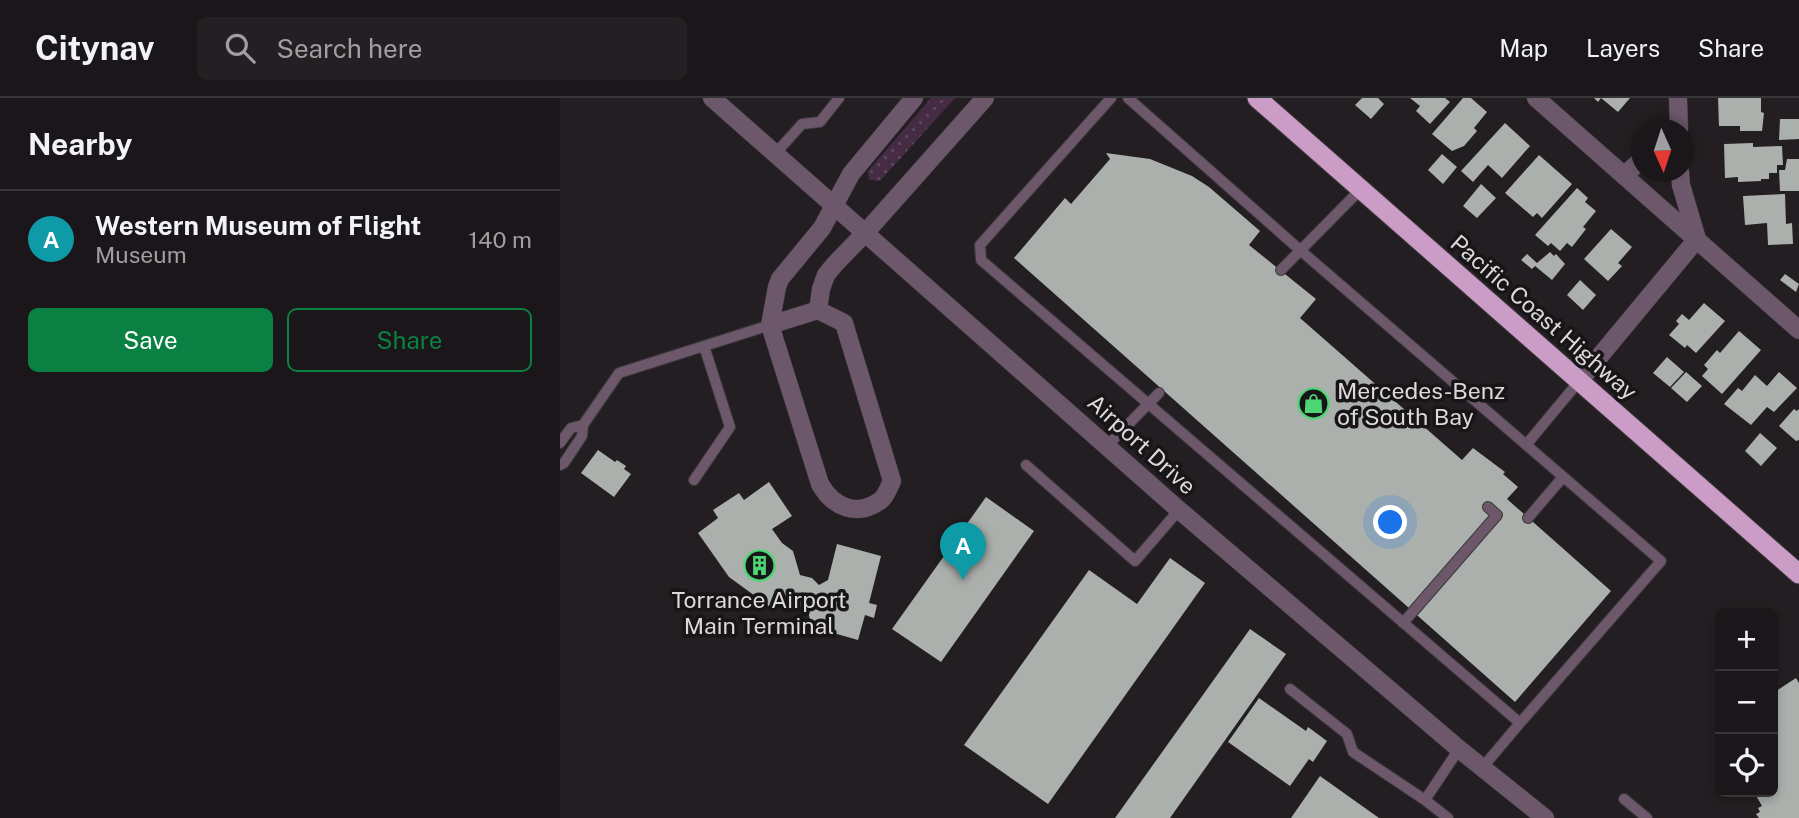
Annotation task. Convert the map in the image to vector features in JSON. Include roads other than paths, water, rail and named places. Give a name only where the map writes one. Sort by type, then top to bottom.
[{"type":"highway","name":"Pacific Coast Highway","points":[[1257,98],[1799,574]]},
{"type":"street","name":"Airport Drive","points":[[712,98],[1180,510],[1459,749],[1545,818]]},
{"type":"street","points":[[771,325],[818,310],[844,323],[892,481],[883,499],[864,509],[847,509],[827,497],[820,484],[771,325],[780,279],[822,228],[855,168],[914,98]]},
{"type":"street","points":[[818,310],[826,275],[985,98]]},
{"type":"street","points":[[1536,98],[1799,330]]},
{"type":"street","points":[[1624,176],[1631,169]]},
{"type":"street","points":[[1681,182],[1697,239]]},
{"type":"street","points":[[1580,380],[1697,239]]},
{"type":"lane","points":[[775,154],[802,124],[820,122],[839,98]]},
{"type":"lane","points":[[1111,98],[980,245],[981,260],[1520,723]]},
{"type":"lane","points":[[1128,98],[1661,561],[1482,768]]},
{"type":"lane","points":[[1281,270],[1361,189]]},
{"type":"lane","points":[[560,464],[564,463],[582,436],[583,425],[619,373],[771,325]]},
{"type":"lane","points":[[694,480],[730,427],[704,346]]},
{"type":"lane","points":[[1526,445],[1580,380]]},
{"type":"lane","points":[[1107,446],[1158,393]]},
{"type":"lane","points":[[560,443],[571,428],[583,425]]},
{"type":"lane","points":[[1026,466],[1135,561],[1180,510]]},
{"type":"lane","points":[[1528,518],[1563,477]]},
{"type":"lane","points":[[1403,623],[1497,515],[1488,507]]},
{"type":"lane","points":[[1290,689],[1347,734],[1353,752],[1448,818]]},
{"type":"lane","points":[[1425,800],[1459,749]]},
{"type":"lane","points":[[1624,799],[1647,818]]},
{"type":"place","name":"Mercedes-Benz of South Bay","points":[[1314,403]]},
{"type":"place","name":"Torrance Airport Main Terminal","points":[[759,565]]},
{"type":"place","name":"Western Museum of Flight","points":[[963,580]]}]
